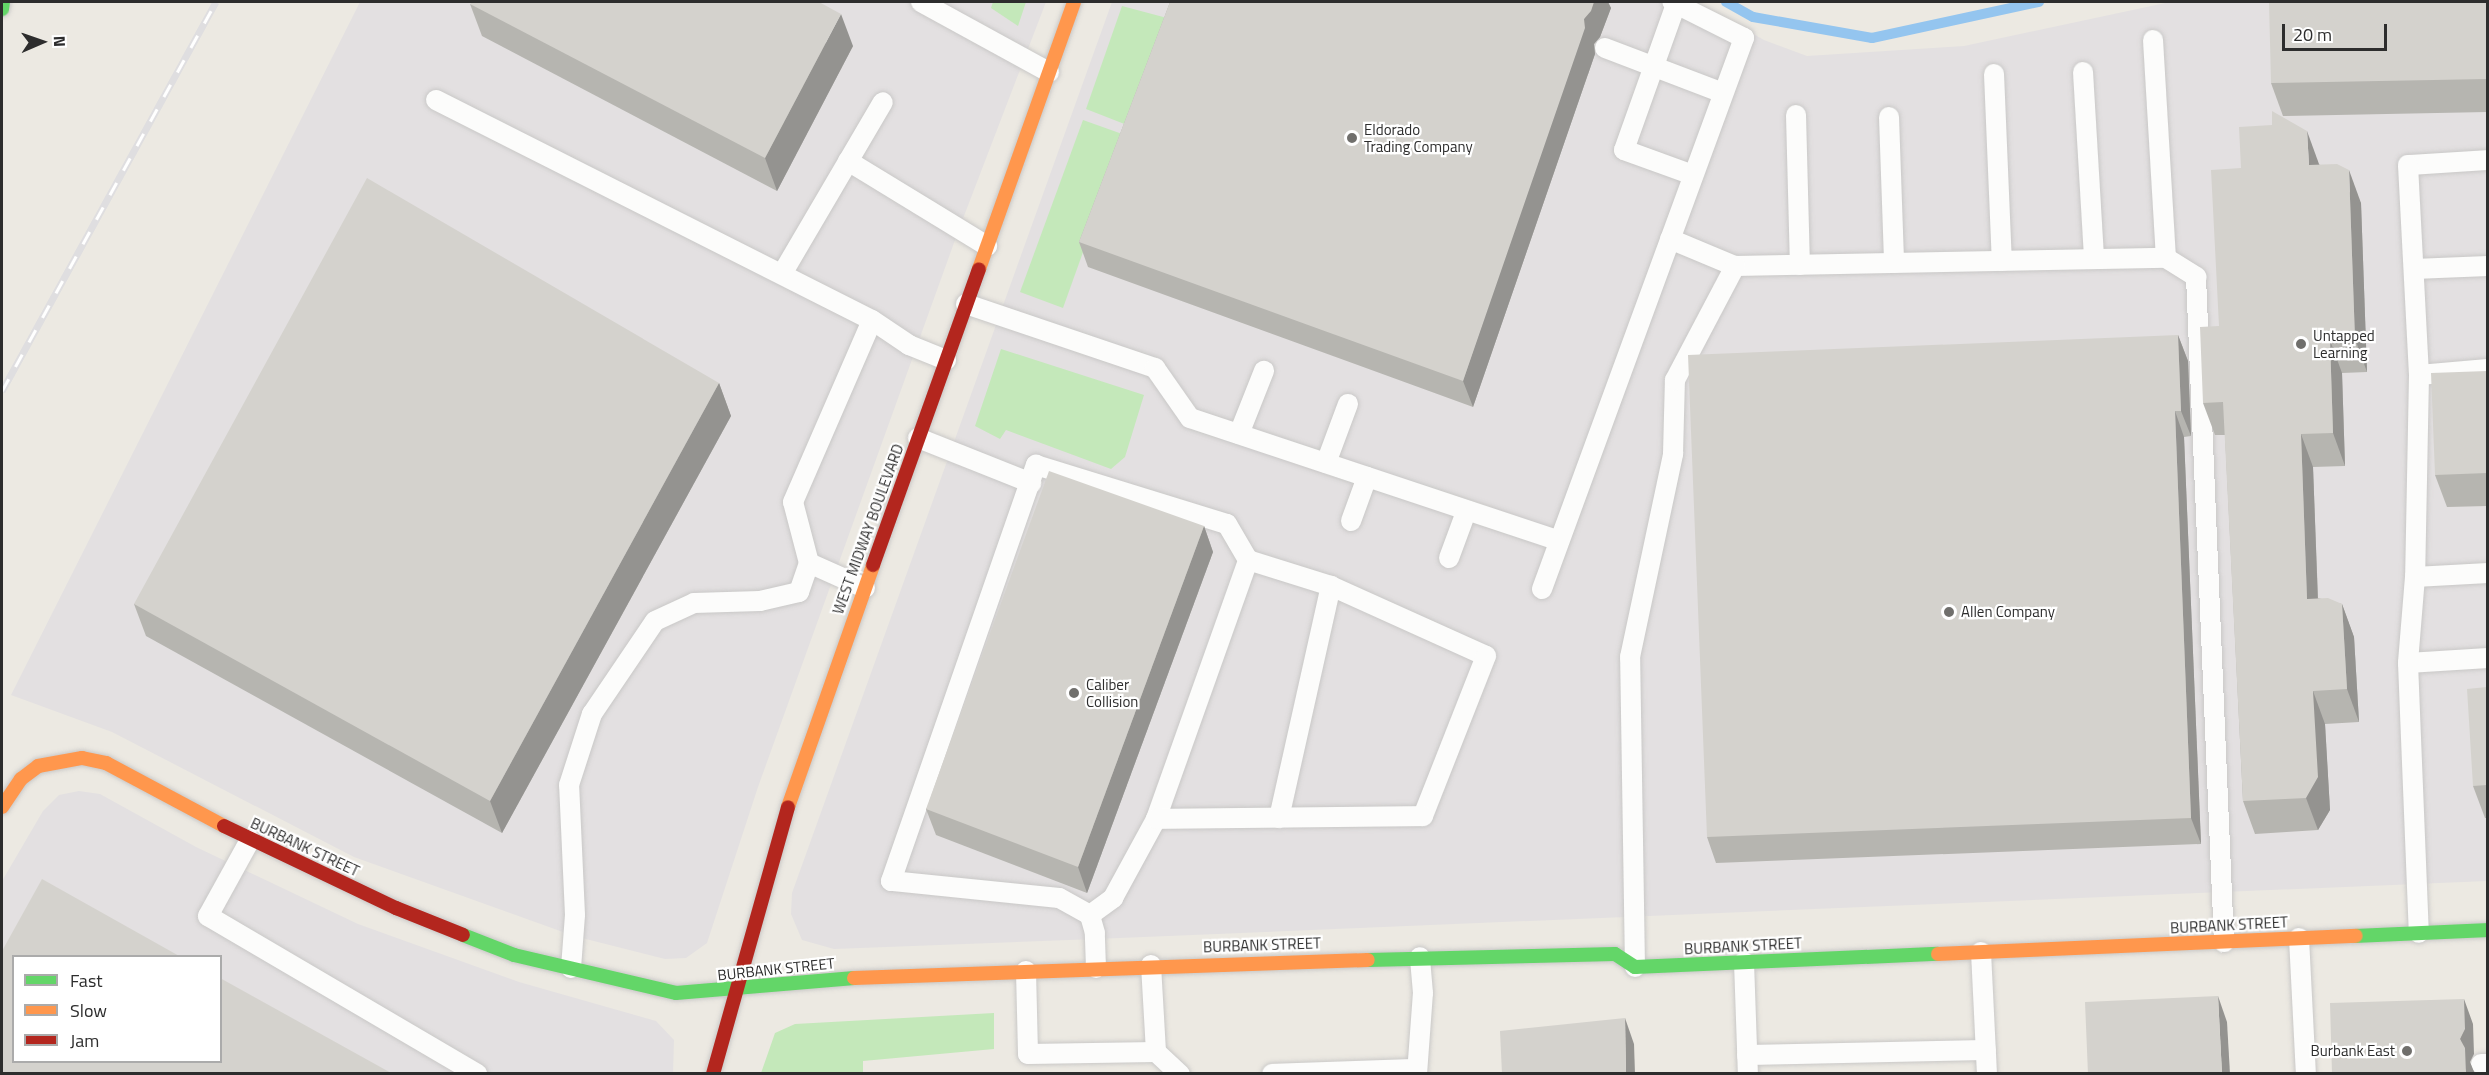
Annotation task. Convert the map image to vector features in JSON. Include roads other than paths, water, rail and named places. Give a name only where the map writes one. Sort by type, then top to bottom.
[{"type":"street","points":[[2,9],[3,2]]},
{"type":"street","name":"WEST MIDWAY BOULEVARD","points":[[713,1074],[734,991],[790,799],[1074,2]]},
{"type":"street","name":"BURBANK STREET","points":[[2,807],[21,779],[38,766],[82,758],[126,772],[250,840],[439,925],[514,955],[676,993],[734,991],[815,980],[1151,965],[1615,954],[1635,967],[2487,930]]},
{"type":"lane","points":[[1542,589],[1744,38],[1674,3],[1624,150],[1693,176]]},
{"type":"lane","points":[[930,4],[1048,72]]},
{"type":"lane","points":[[2153,40],[2166,258]]},
{"type":"lane","points":[[1605,48],[1723,93]]},
{"type":"lane","points":[[2084,72],[2094,259]]},
{"type":"lane","points":[[1994,74],[2002,261]]},
{"type":"lane","points":[[436,100],[872,320],[909,345],[946,360]]},
{"type":"lane","points":[[782,274],[883,102]]},
{"type":"lane","points":[[1796,115],[1800,265]]},
{"type":"lane","points":[[1889,117],[1894,263]]},
{"type":"lane","points":[[2420,933],[2408,663],[2415,577],[2419,375],[2408,165],[2487,160]]},
{"type":"lane","points":[[848,161],[987,246]]},
{"type":"lane","points":[[1670,238],[1735,266],[2166,258],[2196,277],[2224,942]]},
{"type":"lane","points":[[1635,967],[1630,657],[1672,454],[1675,380],[1735,266]]},
{"type":"lane","points":[[2414,269],[2487,266]]},
{"type":"lane","points":[[966,304],[1155,368],[1190,418],[1466,512],[1560,541]]},
{"type":"lane","points":[[571,968],[575,915],[569,785],[592,714],[655,621],[694,603],[760,601],[800,592],[809,563],[793,502],[872,320]]},
{"type":"lane","points":[[2419,375],[2487,369]]},
{"type":"lane","points":[[1239,434],[1264,371]]},
{"type":"lane","points":[[1326,463],[1348,404]]},
{"type":"lane","points":[[918,438],[1031,483]]},
{"type":"lane","points":[[1096,968],[1095,933],[1090,915],[1059,898],[891,881],[1036,465],[1227,524],[1248,560],[1331,586],[1486,656],[1423,816],[1156,819]]},
{"type":"lane","points":[[1351,521],[1367,477]]},
{"type":"lane","points":[[1449,558],[1466,512]]},
{"type":"lane","points":[[1090,915],[1113,898],[1156,819],[1248,560]]},
{"type":"lane","points":[[809,563],[865,588]]},
{"type":"lane","points":[[2415,577],[2487,573]]},
{"type":"lane","points":[[1279,818],[1331,586]]},
{"type":"lane","points":[[2408,663],[2487,657]]},
{"type":"lane","points":[[250,840],[208,916],[477,1074]]},
{"type":"lane","points":[[2299,938],[2306,1074]]},
{"type":"lane","points":[[1981,952],[1987,1074]]},
{"type":"lane","points":[[1272,1074],[1417,1071],[1423,993],[1420,957]]},
{"type":"lane","points":[[1744,962],[1748,1064],[1986,1050]]},
{"type":"lane","points":[[1151,965],[1156,1052]]},
{"type":"lane","points":[[1026,971],[1028,1054],[1156,1052],[1180,1074]]},
{"type":"waterway","points":[[1726,2],[1753,17],[1872,38],[2039,2]]},
{"type":"railway","points":[[2,391],[216,2]]},
{"type":"place","name":"Eldorado Trading Company","points":[[1352,138]]},
{"type":"place","name":"Untapped Learning","points":[[2301,344]]},
{"type":"place","name":"Allen Company","points":[[1949,612]]},
{"type":"place","name":"Caliber Collision","points":[[1074,693]]},
{"type":"place","name":"Burbank East","points":[[2407,1051]]}]
